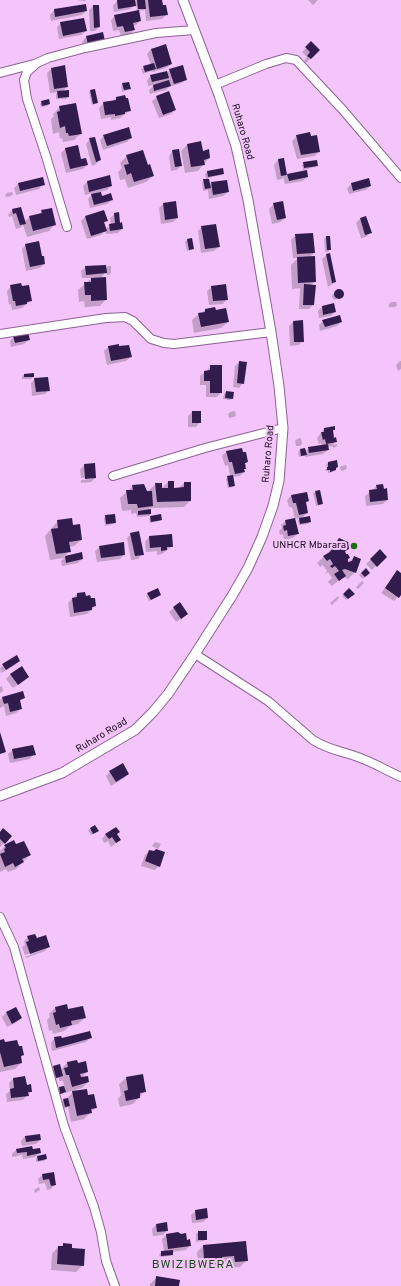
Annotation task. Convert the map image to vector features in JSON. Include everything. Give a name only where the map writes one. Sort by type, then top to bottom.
[{"type":"street","name":"Ruharo Road","points":[[0,796],[62,773],[135,730],[153,712],[168,694],[195,654],[248,568],[262,537],[273,506],[279,481],[283,428],[279,386],[248,200],[236,146],[183,0]]},
{"type":"street","points":[[0,73],[37,63],[48,58],[106,43],[156,33],[194,30]]},
{"type":"street","points":[[215,85],[266,64],[286,58],[296,60],[342,109],[401,178]]},
{"type":"street","points":[[37,63],[27,72],[24,80],[27,99],[67,227]]},
{"type":"street","points":[[0,334],[106,318],[125,317],[133,321],[151,339],[164,343],[174,344],[271,332]]},
{"type":"street","points":[[113,476],[205,448],[283,428]]},
{"type":"street","points":[[195,654],[268,701],[313,740],[321,745],[332,750],[354,755],[401,777]]},
{"type":"street","points":[[0,917],[14,947],[64,1126],[94,1207],[101,1232],[106,1261],[115,1286]]},
{"type":"building","points":[[117,0],[135,0],[136,6],[118,9]]},
{"type":"building","points":[[137,0],[145,0],[146,9],[138,9]]},
{"type":"building","points":[[148,0],[162,0],[163,5],[166,5],[168,15],[150,17]]},
{"type":"building","points":[[86,4],[87,11],[55,17],[54,9]]},
{"type":"building","points":[[93,5],[99,5],[100,27],[94,28]]},
{"type":"building","points":[[139,10],[141,21],[133,23],[135,30],[125,32],[123,26],[117,27],[114,15]]},
{"type":"building","points":[[84,18],[87,31],[63,36],[60,22]]},
{"type":"building","points":[[103,32],[105,41],[88,45],[86,36]]},
{"type":"building","points":[[311,41],[320,50],[311,59],[307,56],[310,52],[305,47]]},
{"type":"building","points":[[166,44],[172,64],[157,69],[151,49]]},
{"type":"building","points":[[154,63],[156,69],[145,72],[143,66]]},
{"type":"building","points":[[65,65],[68,87],[54,89],[51,68]]},
{"type":"building","points":[[183,65],[187,80],[174,84],[169,69]]},
{"type":"building","points":[[167,71],[169,78],[152,82],[150,75]]},
{"type":"building","points":[[169,80],[171,86],[154,91],[153,85]]},
{"type":"building","points":[[129,82],[131,89],[124,90],[122,83]]},
{"type":"building","points":[[95,89],[98,103],[93,104],[90,90]]},
{"type":"building","points":[[69,90],[69,97],[58,98],[57,91]]},
{"type":"building","points":[[169,91],[176,110],[163,115],[156,96]]},
{"type":"building","points":[[125,95],[126,98],[128,98],[131,111],[115,116],[115,114],[105,115],[103,102],[116,100],[116,97]]},
{"type":"building","points":[[49,99],[50,104],[42,106],[41,101]]},
{"type":"building","points":[[76,103],[82,134],[69,136],[68,133],[66,133],[65,126],[60,128],[57,112],[60,111],[59,106]]},
{"type":"building","points":[[129,127],[132,138],[107,146],[103,135]]},
{"type":"building","points":[[310,132],[311,136],[317,135],[320,152],[301,155],[296,135]]},
{"type":"building","points":[[95,137],[101,160],[96,162],[89,138]]},
{"type":"building","points":[[201,141],[203,151],[209,149],[210,158],[204,160],[205,165],[191,167],[187,144]]},
{"type":"building","points":[[78,145],[81,159],[86,158],[88,165],[70,169],[65,148]]},
{"type":"building","points":[[179,149],[182,166],[175,167],[172,150]]},
{"type":"building","points":[[143,150],[148,165],[150,164],[154,176],[134,182],[131,173],[127,175],[124,165],[129,164],[126,155]]},
{"type":"building","points":[[284,158],[287,175],[281,176],[278,159]]},
{"type":"building","points":[[317,160],[318,166],[304,168],[303,162]]},
{"type":"building","points":[[223,168],[224,174],[208,177],[207,171]]},
{"type":"building","points":[[307,170],[308,177],[289,181],[287,174]]},
{"type":"building","points":[[110,175],[112,186],[89,192],[87,181]]},
{"type":"building","points":[[43,177],[45,185],[20,191],[18,183]]},
{"type":"building","points":[[369,178],[371,186],[353,191],[351,183]]},
{"type":"building","points":[[203,179],[209,179],[211,188],[205,189]]},
{"type":"building","points":[[227,180],[229,192],[213,195],[211,182]]},
{"type":"building","points":[[101,192],[102,196],[111,193],[113,200],[94,205],[91,194]]},
{"type":"building","points":[[176,201],[178,218],[165,220],[163,203]]},
{"type":"building","points":[[283,201],[286,218],[277,220],[273,203]]},
{"type":"building","points":[[21,207],[26,224],[20,225],[16,213],[13,214],[12,209]]},
{"type":"building","points":[[52,208],[56,225],[33,231],[29,216],[42,213],[41,210]]},
{"type":"building","points":[[104,210],[108,221],[104,222],[107,231],[91,236],[85,216]]},
{"type":"building","points":[[119,212],[120,223],[122,222],[123,229],[110,231],[109,224],[115,223],[114,213]]},
{"type":"building","points":[[366,216],[372,233],[365,235],[360,218]]},
{"type":"building","points":[[216,224],[220,247],[205,249],[201,226]]},
{"type":"building","points":[[313,233],[315,253],[297,254],[295,234]]},
{"type":"building","points":[[326,236],[330,236],[331,250],[327,250]]},
{"type":"building","points":[[192,238],[194,249],[189,250],[187,239]]},
{"type":"building","points":[[39,241],[45,264],[30,267],[25,244]]},
{"type":"building","points":[[330,253],[336,282],[332,283],[326,254]]},
{"type":"building","points":[[315,256],[316,282],[298,283],[297,257]]},
{"type":"building","points":[[106,265],[107,273],[86,275],[85,266]]},
{"type":"building","points":[[106,277],[107,300],[91,301],[91,295],[85,295],[84,282],[91,282],[91,278]]},
{"type":"building","points":[[21,283],[22,286],[29,285],[32,301],[27,302],[27,304],[16,306],[15,301],[13,301],[10,285]]},
{"type":"building","points":[[226,284],[228,300],[213,301],[211,286]]},
{"type":"building","points":[[304,284],[316,285],[314,305],[303,305]]},
{"type":"building","points":[[337,289],[341,289],[343,290],[343,298],[337,299],[334,296],[334,292]]},
{"type":"building","points":[[334,303],[336,312],[323,315],[322,306]]},
{"type":"building","points":[[215,307],[216,310],[226,308],[229,322],[201,327],[198,313],[205,312],[205,309]]},
{"type":"building","points":[[340,315],[342,322],[325,327],[322,320]]},
{"type":"building","points":[[303,320],[304,342],[294,342],[293,321]]},
{"type":"building","points":[[28,332],[30,340],[15,343],[13,336]]},
{"type":"building","points":[[119,344],[119,346],[129,345],[132,357],[111,361],[108,346]]},
{"type":"building","points":[[239,361],[247,362],[244,384],[237,383]]},
{"type":"building","points":[[210,365],[222,365],[222,393],[210,393],[210,381],[204,381],[204,371],[210,370]]},
{"type":"building","points":[[34,373],[34,377],[24,377],[24,374]]},
{"type":"building","points":[[48,377],[50,391],[36,392],[34,378]]},
{"type":"building","points":[[226,391],[234,392],[233,399],[225,398]]},
{"type":"building","points":[[192,411],[201,411],[201,423],[192,423]]},
{"type":"building","points":[[335,426],[335,430],[333,430],[334,438],[336,437],[337,442],[326,444],[325,439],[323,440],[321,432],[324,432],[324,428]]},
{"type":"building","points":[[328,444],[329,450],[309,453],[308,447]]},
{"type":"building","points":[[242,448],[243,452],[246,452],[248,462],[245,463],[245,472],[235,474],[232,462],[229,462],[226,451]]},
{"type":"building","points":[[305,448],[307,455],[301,456],[300,449]]},
{"type":"building","points":[[337,460],[338,467],[336,470],[330,472],[330,470],[327,470],[328,462]]},
{"type":"building","points":[[95,463],[96,478],[85,479],[84,464]]},
{"type":"building","points":[[233,475],[235,486],[229,487],[227,476]]},
{"type":"building","points":[[168,481],[174,481],[174,488],[184,487],[184,482],[191,482],[191,501],[157,502],[155,483],[162,483],[162,488],[168,488]]},
{"type":"building","points":[[144,484],[147,491],[152,491],[153,506],[138,508],[137,504],[128,504],[126,490],[133,490],[132,485]]},
{"type":"building","points":[[383,484],[384,489],[387,488],[388,500],[370,502],[369,490],[377,489],[376,485]]},
{"type":"building","points":[[320,490],[323,504],[318,505],[315,491]]},
{"type":"building","points":[[307,492],[309,501],[306,502],[308,513],[299,515],[296,503],[293,503],[291,495]]},
{"type":"building","points":[[151,509],[151,514],[138,515],[138,511]]},
{"type":"building","points":[[115,514],[116,523],[106,524],[105,515]]},
{"type":"building","points":[[161,514],[162,520],[151,522],[150,516]]},
{"type":"building","points":[[310,516],[311,522],[300,524],[299,518]]},
{"type":"building","points":[[72,518],[73,525],[80,524],[82,540],[69,542],[71,552],[56,554],[51,529],[58,528],[57,520]]},
{"type":"building","points":[[295,518],[299,534],[288,536],[287,530],[284,531],[283,526],[286,525],[285,520]]},
{"type":"building","points":[[139,531],[144,555],[135,556],[130,533]]},
{"type":"building","points":[[172,534],[173,547],[167,547],[167,550],[161,551],[161,547],[150,548],[149,536]]},
{"type":"building","points":[[339,538],[348,542],[349,549],[345,551],[350,558],[348,559],[348,562],[352,561],[354,556],[361,559],[356,573],[345,569],[342,570],[346,576],[339,581],[334,574],[339,571],[335,566],[332,568],[330,566],[333,564],[330,559],[327,561],[323,556],[330,552]]},
{"type":"building","points":[[124,542],[125,555],[101,558],[99,546]]},
{"type":"building","points":[[380,549],[387,557],[377,567],[370,559]]},
{"type":"building","points":[[82,552],[83,559],[66,563],[65,556]]},
{"type":"building","points":[[366,568],[370,573],[365,577],[361,573]]},
{"type":"building","points":[[397,570],[401,573],[401,595],[399,598],[385,588]]},
{"type":"building","points":[[158,588],[161,595],[151,600],[147,593]]},
{"type":"building","points":[[349,588],[355,594],[348,599],[343,594]]},
{"type":"building","points":[[85,592],[86,596],[90,595],[91,598],[95,598],[96,606],[92,607],[92,610],[74,613],[72,598],[77,597],[77,593]]},
{"type":"building","points":[[180,602],[188,614],[181,619],[173,607]]},
{"type":"building","points":[[17,655],[20,661],[6,670],[2,664]]},
{"type":"building","points":[[22,666],[29,677],[18,685],[10,674]]},
{"type":"building","points":[[23,691],[25,698],[20,700],[22,709],[10,712],[8,703],[4,704],[2,697]]},
{"type":"building","points":[[0,732],[6,752],[0,754]]},
{"type":"building","points":[[33,745],[36,755],[14,759],[12,749]]},
{"type":"building","points":[[123,763],[129,774],[116,782],[109,771]]},
{"type":"building","points":[[95,825],[99,831],[93,834],[90,828]]},
{"type":"building","points":[[116,827],[120,832],[117,834],[121,840],[116,843],[112,837],[109,839],[105,834]]},
{"type":"building","points":[[3,828],[12,836],[5,844],[0,839],[0,832]]},
{"type":"building","points":[[14,840],[16,844],[24,841],[31,855],[22,859],[24,862],[15,867],[13,863],[5,867],[0,854],[5,852],[4,849],[6,848],[4,845]]},
{"type":"building","points":[[156,849],[165,852],[160,867],[145,861],[149,850],[154,851]]},
{"type":"building","points":[[35,934],[37,938],[46,935],[50,947],[30,954],[26,942],[29,941],[27,936]]},
{"type":"building","points":[[67,1004],[68,1009],[83,1006],[86,1018],[71,1021],[72,1025],[60,1028],[59,1024],[56,1025],[53,1013],[56,1012],[55,1007]]},
{"type":"building","points":[[16,1007],[22,1018],[12,1024],[6,1012]]},
{"type":"building","points":[[90,1031],[92,1038],[56,1048],[54,1037],[61,1036],[62,1038]]},
{"type":"building","points":[[4,1039],[5,1042],[17,1040],[19,1046],[22,1046],[24,1055],[21,1056],[22,1063],[4,1067],[0,1052],[0,1040]]},
{"type":"building","points":[[77,1060],[78,1063],[86,1061],[88,1072],[80,1074],[81,1077],[88,1076],[89,1082],[72,1087],[69,1075],[66,1075],[64,1068],[68,1067],[67,1062]]},
{"type":"building","points":[[60,1064],[63,1076],[56,1078],[53,1066]]},
{"type":"building","points":[[143,1074],[146,1092],[140,1093],[140,1098],[126,1101],[124,1091],[128,1090],[126,1077]]},
{"type":"building","points":[[25,1076],[27,1085],[31,1084],[32,1092],[28,1092],[29,1096],[11,1098],[10,1089],[14,1088],[13,1078]]},
{"type":"building","points":[[64,1086],[66,1092],[60,1094],[59,1087]]},
{"type":"building","points":[[87,1089],[88,1095],[94,1094],[97,1108],[91,1109],[92,1113],[77,1116],[72,1091]]},
{"type":"building","points":[[68,1098],[70,1106],[65,1107],[63,1099]]},
{"type":"building","points":[[40,1134],[41,1140],[26,1142],[25,1136]]},
{"type":"building","points":[[32,1146],[33,1149],[40,1148],[41,1153],[27,1156],[27,1152],[17,1153],[16,1149]]},
{"type":"building","points":[[46,1154],[47,1159],[38,1161],[37,1156]]},
{"type":"building","points":[[54,1172],[56,1185],[51,1186],[49,1179],[43,1180],[42,1174]]},
{"type":"building","points":[[207,1208],[208,1218],[196,1220],[195,1210]]},
{"type":"building","points":[[167,1222],[168,1231],[157,1232],[156,1224]]},
{"type":"building","points":[[198,1231],[207,1231],[207,1240],[198,1240]]},
{"type":"building","points":[[178,1232],[181,1234],[186,1233],[187,1240],[190,1239],[191,1246],[168,1249],[166,1234]]},
{"type":"building","points":[[246,1241],[248,1261],[235,1262],[234,1256],[222,1257],[222,1263],[209,1264],[208,1258],[204,1259],[203,1245]]},
{"type":"building","points":[[63,1243],[72,1244],[72,1248],[85,1249],[84,1266],[57,1264],[58,1246],[63,1246]]},
{"type":"building","points":[[173,1250],[173,1255],[161,1256],[161,1251]]},
{"type":"building","points":[[156,1276],[180,1280],[179,1286],[155,1286]]},
{"type":"place","name":"UNHCR Mbarara","points":[[354,546]]},
{"type":"district","name":"BWIZIBWERA","points":[[193,1266]]}]
